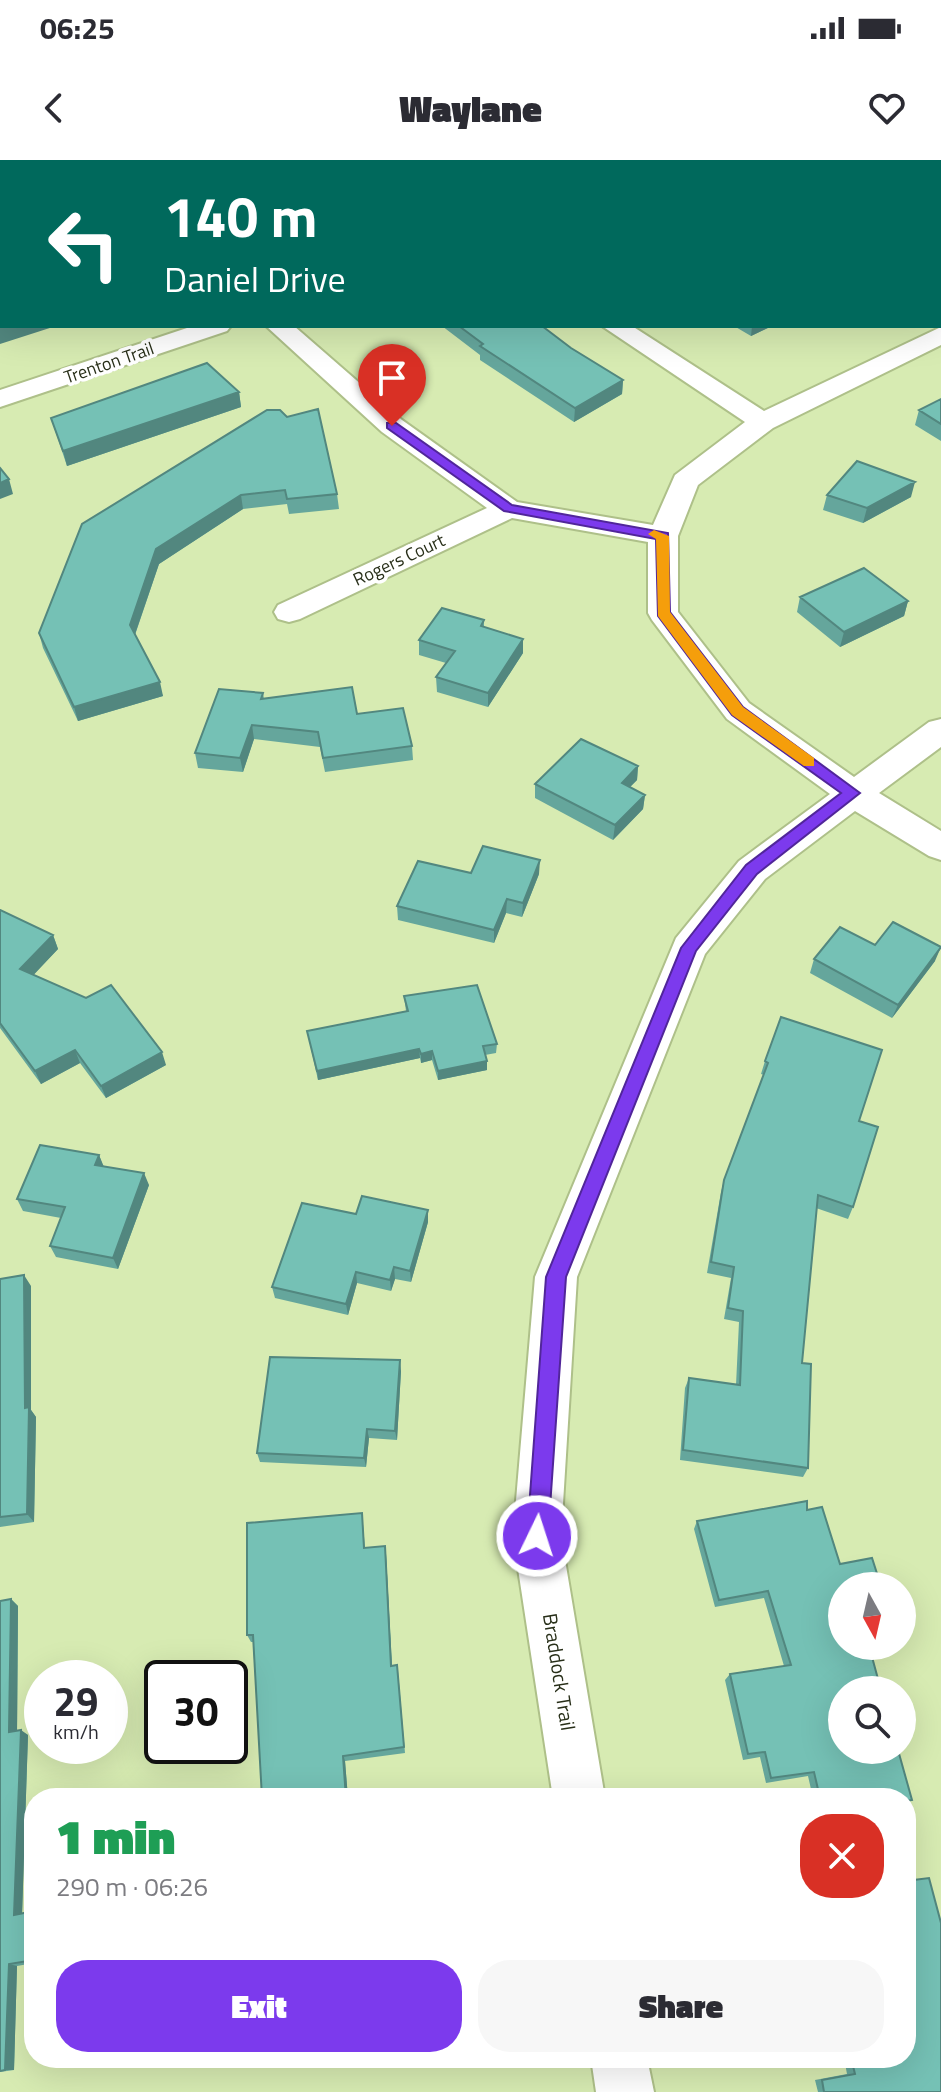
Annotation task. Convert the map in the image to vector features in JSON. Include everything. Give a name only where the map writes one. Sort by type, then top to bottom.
[{"type":"street","name":"Trenton Trail","points":[[0,399],[212,328]]},
{"type":"street","points":[[281,328],[392,426],[508,509],[663,536]]},
{"type":"street","points":[[618,328],[763,422]]},
{"type":"street","points":[[941,335],[763,422],[685,481],[663,536],[663,613],[738,711],[852,793],[941,847]]},
{"type":"street","name":"Rogers Court","points":[[289,612],[508,509]]},
{"type":"street","name":"Braddock Trail","points":[[577,1788],[537,1536],[556,1277],[689,948],[752,870],[941,730]]},
{"type":"street","points":[[621,2068],[625,2092]]},
{"type":"building","points":[[462,328],[545,328],[623,380],[575,408],[480,346],[483,344]]},
{"type":"building","points":[[207,363],[239,392],[63,451],[51,418]]},
{"type":"building","points":[[941,399],[941,424],[919,410]]},
{"type":"building","points":[[318,409],[337,494],[287,499],[285,490],[241,495],[156,549],[130,625],[160,682],[74,707],[39,633],[82,524],[267,410],[280,410],[287,417]]},
{"type":"building","points":[[857,461],[915,482],[867,508],[827,495]]},
{"type":"building","points":[[0,468],[9,479],[0,483]]},
{"type":"building","points":[[864,568],[908,601],[844,632],[800,597]]},
{"type":"building","points":[[442,608],[484,620],[481,626],[523,639],[488,693],[436,677],[455,651],[419,640]]},
{"type":"building","points":[[352,687],[357,714],[403,708],[412,746],[323,758],[318,732],[252,725],[240,758],[195,753],[219,689],[263,693],[261,699]]},
{"type":"building","points":[[581,739],[638,766],[622,783],[645,795],[615,825],[535,784]]},
{"type":"building","points":[[483,846],[540,860],[523,903],[507,899],[494,930],[397,906],[418,861],[471,873]]},
{"type":"building","points":[[0,910],[53,935],[20,969],[86,998],[111,985],[162,1052],[101,1086],[75,1050],[35,1071],[0,1023]]},
{"type":"building","points":[[893,922],[941,947],[898,1005],[814,959],[840,927],[875,945]]},
{"type":"building","points":[[477,985],[497,1044],[483,1046],[487,1061],[438,1071],[432,1051],[421,1054],[419,1049],[317,1071],[307,1031],[408,1011],[404,996]]},
{"type":"building","points":[[781,1017],[882,1050],[859,1121],[878,1127],[853,1207],[818,1195],[802,1363],[811,1364],[808,1468],[683,1450],[689,1378],[740,1385],[743,1311],[728,1308],[734,1267],[711,1262],[724,1180],[768,1063],[765,1061]]},
{"type":"building","points":[[40,1145],[99,1155],[95,1165],[144,1173],[113,1258],[50,1246],[65,1207],[17,1199]]},
{"type":"building","points":[[362,1196],[428,1210],[410,1271],[394,1267],[390,1280],[356,1272],[346,1304],[272,1287],[302,1203],[356,1214]]},
{"type":"building","points":[[24,1275],[25,1408],[29,1407],[27,1514],[0,1517],[0,1279]]},
{"type":"building","points":[[270,1357],[400,1360],[395,1431],[367,1429],[364,1458],[257,1453]]},
{"type":"building","points":[[807,1501],[807,1510],[822,1507],[840,1564],[872,1558],[876,1572],[828,1572],[828,1660],[873,1660],[877,1676],[828,1676],[828,1764],[902,1764],[909,1788],[818,1788],[814,1772],[771,1778],[765,1752],[748,1754],[730,1674],[791,1665],[768,1591],[719,1600],[697,1521]]},
{"type":"building","points":[[362,1513],[364,1548],[385,1546],[391,1666],[397,1665],[404,1747],[343,1756],[345,1788],[261,1788],[253,1635],[247,1635],[247,1523]]},
{"type":"building","points":[[11,1599],[9,1732],[21,1730],[14,1915],[24,1913],[24,1962],[9,1964],[5,2070],[0,2071],[0,1601]]},
{"type":"building","points":[[929,1878],[941,1923],[941,2092],[824,2092],[822,2080],[855,2074],[854,2068],[916,2068],[916,1880]]},
{"type":"slow traffic","points":[[654,534],[663,536],[663,613],[738,711],[809,762]]},
{"type":"route","points":[[392,426],[508,509],[663,536],[663,613],[738,711],[852,793],[752,870],[689,948],[556,1277],[537,1536]]}]
